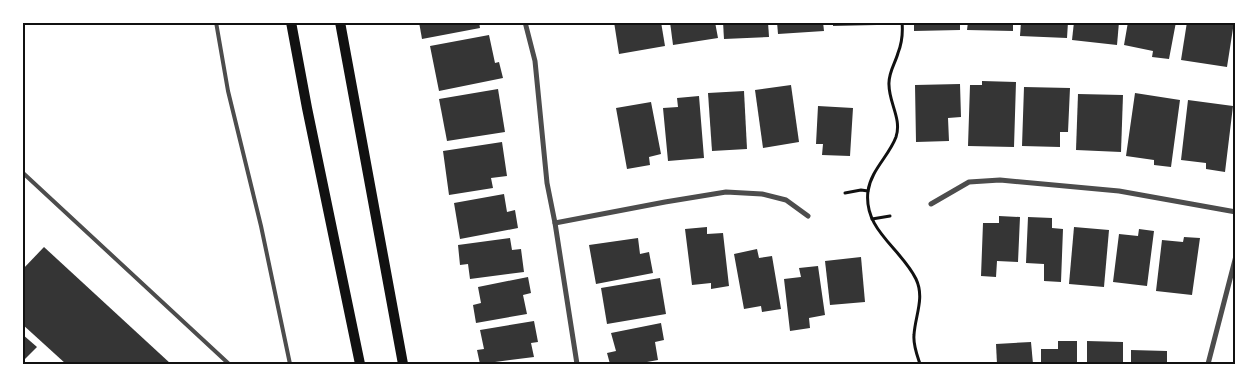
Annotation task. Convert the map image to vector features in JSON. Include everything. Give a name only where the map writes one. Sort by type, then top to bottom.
[{"type":"main road","points":[[291,22],[360,364]]},
{"type":"main road","points":[[340,22],[403,364]]},
{"type":"street","points":[[526,22],[535,61],[547,183],[577,364]]},
{"type":"street","points":[[931,204],[969,182],[1000,180],[1119,191],[1236,212]]},
{"type":"street","points":[[555,223],[726,192],[762,194],[786,200],[808,216]]},
{"type":"street","points":[[1208,364],[1236,256]]},
{"type":"lane","points":[[216,22],[228,90],[261,226],[290,364]]},
{"type":"lane","points":[[22,172],[229,364]]},
{"type":"path","points":[[902,22],[901,42],[888,85],[898,130],[876,170],[868,190],[868,205],[872,220],[884,239],[910,269],[918,286],[920,304],[914,339],[920,364]]},
{"type":"path","points":[[845,193],[868,190]]},
{"type":"path","points":[[872,220],[890,216]]},
{"type":"building","points":[[419,22],[479,22],[480,28],[422,39]]},
{"type":"building","points":[[614,22],[661,22],[665,46],[619,54]]},
{"type":"building","points":[[670,22],[715,22],[718,38],[673,45]]},
{"type":"building","points":[[723,22],[768,22],[769,37],[724,39]]},
{"type":"building","points":[[777,22],[823,22],[824,31],[778,34]]},
{"type":"building","points":[[833,22],[877,22],[877,25],[833,26]]},
{"type":"building","points":[[914,22],[960,22],[960,30],[914,31]]},
{"type":"building","points":[[968,22],[1013,22],[1013,31],[967,30]]},
{"type":"building","points":[[1021,22],[1068,22],[1067,38],[1020,36]]},
{"type":"building","points":[[1074,22],[1119,22],[1117,45],[1072,40]]},
{"type":"building","points":[[1128,22],[1176,22],[1169,59],[1152,57],[1153,51],[1124,45]]},
{"type":"building","points":[[1187,22],[1234,22],[1227,67],[1181,60]]},
{"type":"building","points":[[489,35],[495,63],[499,62],[503,78],[439,91],[430,46]]},
{"type":"building","points":[[982,81],[1016,82],[1014,147],[968,146],[970,85],[982,85]]},
{"type":"building","points":[[960,84],[961,117],[948,118],[949,141],[916,142],[915,85]]},
{"type":"building","points":[[791,85],[799,142],[763,148],[755,90]]},
{"type":"building","points":[[1024,87],[1070,88],[1068,132],[1060,132],[1060,147],[1022,146]]},
{"type":"building","points":[[498,89],[505,132],[447,141],[439,99]]},
{"type":"building","points":[[744,91],[747,149],[712,151],[708,93]]},
{"type":"building","points":[[1135,93],[1180,100],[1171,167],[1154,165],[1154,160],[1126,156]]},
{"type":"building","points":[[1078,94],[1123,95],[1121,152],[1076,150]]},
{"type":"building","points":[[699,96],[704,158],[668,161],[663,108],[678,107],[677,98]]},
{"type":"building","points":[[1188,100],[1233,106],[1225,172],[1206,169],[1206,163],[1181,160]]},
{"type":"building","points":[[651,102],[661,154],[649,157],[650,165],[627,169],[616,108]]},
{"type":"building","points":[[818,106],[853,108],[850,156],[822,155],[823,144],[816,144]]},
{"type":"building","points":[[502,142],[507,176],[491,178],[493,188],[449,195],[443,151]]},
{"type":"building","points":[[504,194],[507,212],[515,210],[518,228],[460,239],[454,203]]},
{"type":"building","points":[[999,216],[1020,217],[1018,262],[997,261],[996,277],[981,276],[983,223],[999,223]]},
{"type":"building","points":[[1028,217],[1052,218],[1052,228],[1063,229],[1061,282],[1044,281],[1044,264],[1026,263]]},
{"type":"building","points":[[707,227],[707,234],[723,233],[729,286],[711,289],[711,283],[692,285],[685,229]]},
{"type":"building","points":[[1074,227],[1109,230],[1104,287],[1069,284]]},
{"type":"building","points":[[1139,229],[1154,231],[1147,286],[1113,282],[1119,234],[1138,236]]},
{"type":"building","points":[[1184,237],[1200,238],[1192,295],[1156,291],[1162,240],[1183,242]]},
{"type":"building","points":[[510,238],[512,250],[521,249],[524,272],[470,279],[468,264],[460,265],[458,245]]},
{"type":"building","points":[[638,238],[640,254],[649,252],[653,273],[596,284],[589,245]]},
{"type":"building","points":[[44,247],[171,364],[66,364],[22,324],[22,270]]},
{"type":"building","points":[[757,249],[759,258],[772,256],[781,309],[762,312],[761,306],[744,309],[734,254]]},
{"type":"building","points":[[861,257],[865,302],[830,305],[825,261]]},
{"type":"building","points":[[818,266],[825,315],[809,318],[810,328],[790,331],[784,279],[801,277],[799,268]]},
{"type":"building","points":[[528,277],[531,293],[523,295],[527,314],[476,323],[473,305],[481,303],[478,287]]},
{"type":"building","points":[[660,278],[666,314],[607,324],[601,288]]},
{"type":"building","points":[[534,321],[538,342],[531,343],[534,357],[480,364],[477,350],[484,349],[480,330]]},
{"type":"building","points":[[661,323],[664,340],[655,342],[658,360],[636,364],[610,364],[607,353],[616,351],[611,333]]},
{"type":"building","points":[[22,334],[37,347],[22,362]]},
{"type":"building","points":[[1058,341],[1077,341],[1077,364],[1041,364],[1041,349],[1058,349]]},
{"type":"building","points":[[1087,341],[1123,342],[1123,364],[1087,364]]},
{"type":"building","points":[[1031,342],[1033,364],[997,364],[996,344]]},
{"type":"building","points":[[1131,350],[1167,351],[1167,364],[1131,364]]}]
